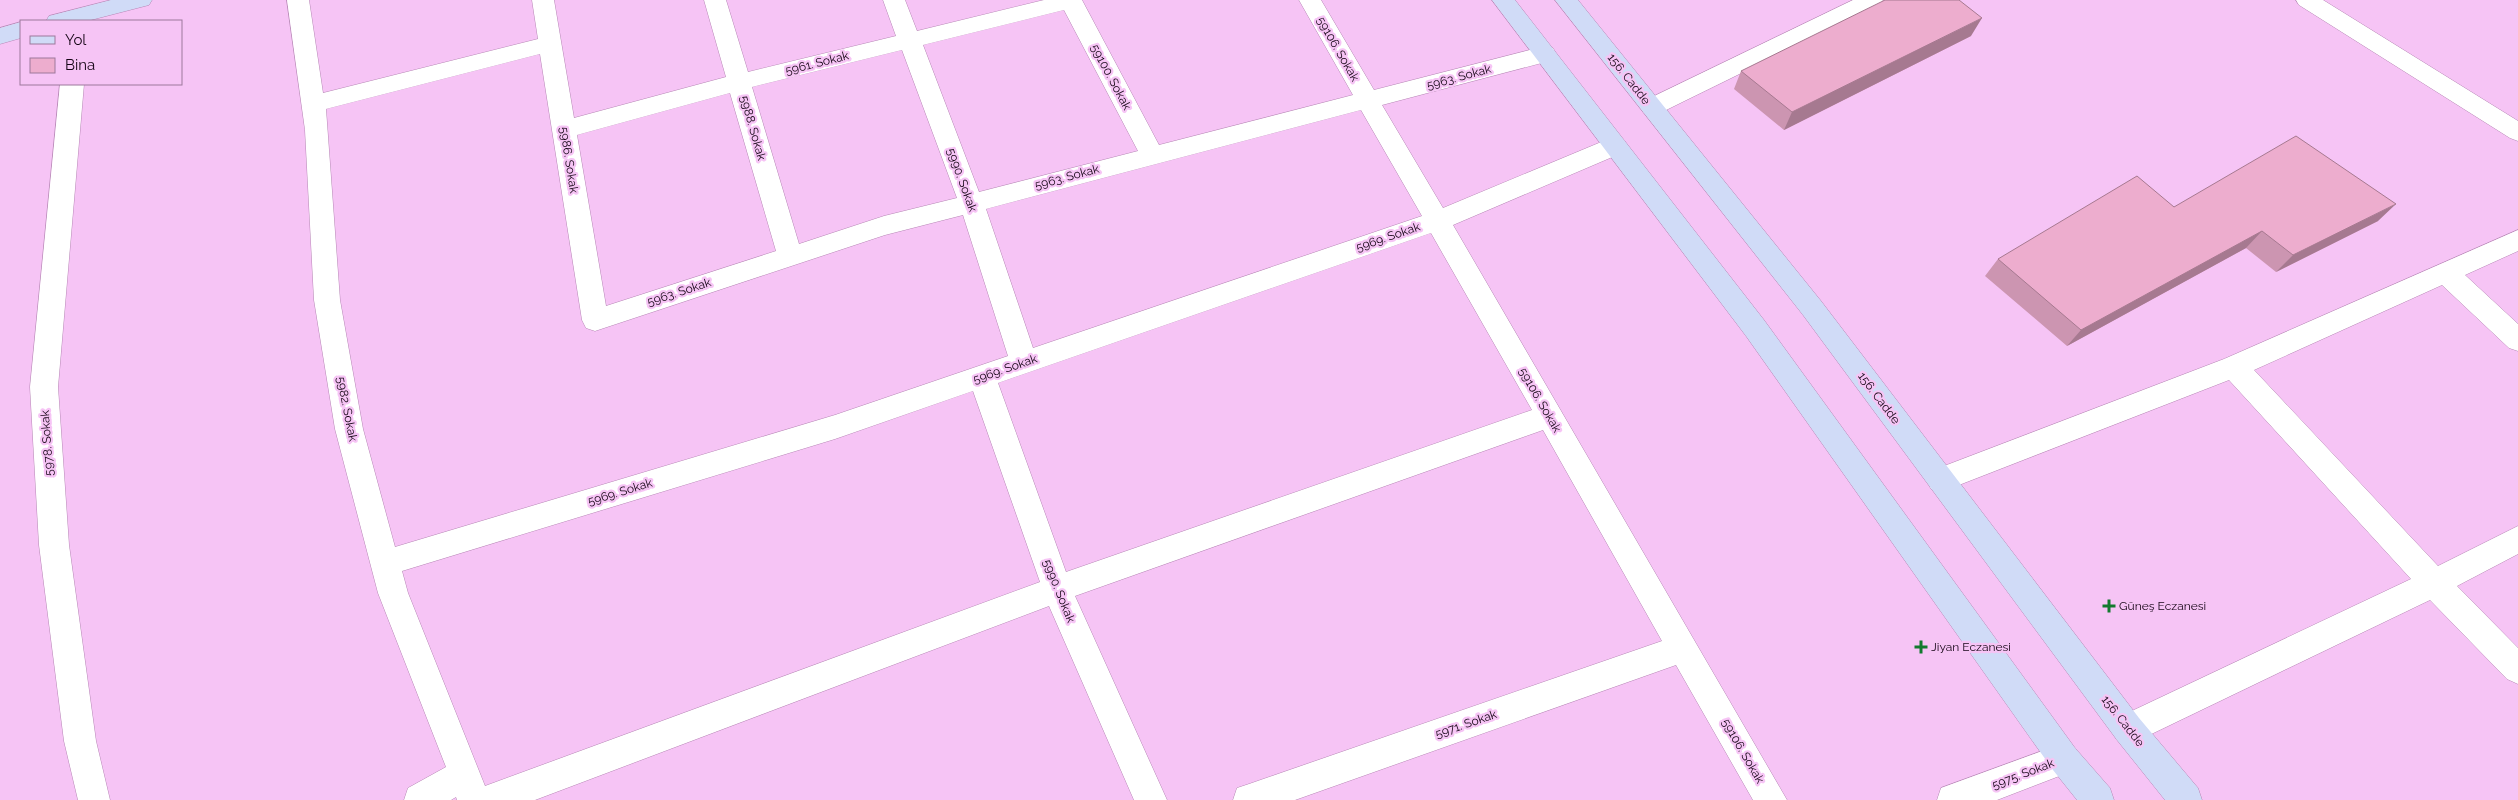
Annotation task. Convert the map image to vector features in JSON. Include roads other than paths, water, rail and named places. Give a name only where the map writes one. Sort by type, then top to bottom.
[{"type":"street","points":[[71,19],[141,0]]},
{"type":"street","name":"5982. Sokak","points":[[298,0],[317,130],[327,300],[349,429],[393,593],[469,787]]},
{"type":"street","name":"5986. Sokak","points":[[543,0],[595,320]]},
{"type":"street","name":"5988. Sokak","points":[[716,0],[790,256]]},
{"type":"street","name":"5990. Sokak","points":[[894,0],[971,202],[1024,362]]},
{"type":"street","name":"59106. Sokak","points":[[1310,0],[1771,800]]},
{"type":"street","points":[[1503,0],[1755,328],[2064,758],[2098,800]]},
{"type":"street","name":"156. Cadde","points":[[1566,0],[1812,308],[2128,729],[2186,800]]},
{"type":"street","points":[[2307,0],[2518,132]]},
{"type":"street","name":"5961. Sokak","points":[[564,130],[739,82],[1071,1]]},
{"type":"street","name":"59100. Sokak","points":[[1071,1],[1152,154]]},
{"type":"street","points":[[1652,108],[1860,2]]},
{"type":"street","points":[[0,36],[20,30]]},
{"type":"street","points":[[313,104],[550,44]]},
{"type":"street","name":"5963. Sokak","points":[[595,320],[884,226],[1152,154],[1368,101],[1545,54]]},
{"type":"street","name":"5978. Sokak","points":[[72,85],[44,387],[54,545],[80,741],[94,800]]},
{"type":"street","name":"5969. Sokak","points":[[385,563],[835,427],[1437,220],[1616,146]]},
{"type":"street","points":[[1941,480],[2234,366],[2518,240]]},
{"type":"street","points":[[2444,272],[2518,340]]},
{"type":"street","points":[[2234,366],[2434,583],[2518,669]]},
{"type":"street","name":"5990. Sokak","points":[[982,376],[1057,589],[1151,800]]},
{"type":"street","points":[[492,800],[1057,589],[1549,416]]},
{"type":"street","points":[[2128,729],[2434,583],[2518,539]]},
{"type":"street","name":"5971. Sokak","points":[[1249,800],[1683,648]]},
{"type":"street","name":"5975. Sokak","points":[[1953,800],[2064,758]]},
{"type":"street","points":[[420,800],[469,787]]},
{"type":"place","name":"Güneş Eczanesi","points":[[2109,606]]},
{"type":"place","name":"Jiyan Eczanesi","points":[[1921,647]]}]
